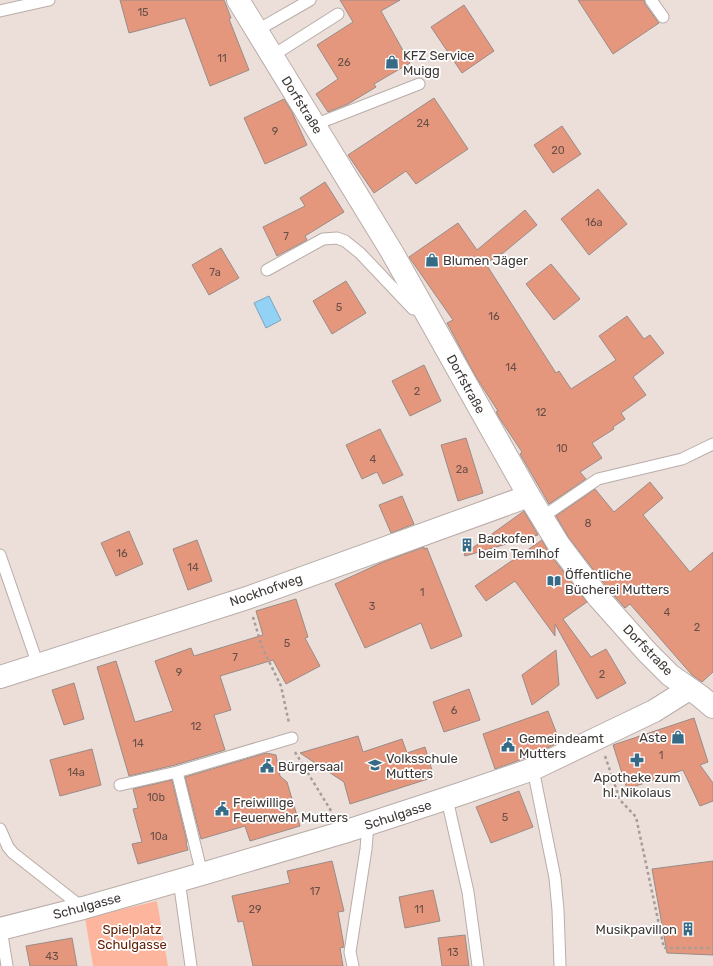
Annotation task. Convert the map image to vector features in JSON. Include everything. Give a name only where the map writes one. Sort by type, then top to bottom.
[{"type":"street","name":"Dorfstraße","points":[[238,0],[392,252],[541,518],[559,546],[598,598],[660,665],[670,675],[713,707]]},
{"type":"street","name":"Nockhofweg","points":[[0,676],[247,598],[529,496]]},
{"type":"street","name":"Schulgasse","points":[[1,929],[83,908],[202,874],[344,832],[447,799],[532,769],[654,711],[689,689]]},
{"type":"lane","points":[[0,11],[49,0]]},
{"type":"lane","points":[[256,31],[310,0]]},
{"type":"lane","points":[[652,0],[662,17]]},
{"type":"lane","points":[[272,56],[338,14]]},
{"type":"lane","points":[[314,125],[419,84]]},
{"type":"lane","points":[[267,270],[323,239],[337,238],[345,241],[360,253],[413,308],[424,310]]},
{"type":"lane","points":[[541,518],[598,479],[682,459],[713,444]]},
{"type":"lane","points":[[0,555],[38,665]]},
{"type":"lane","points":[[120,786],[177,772],[292,738]]},
{"type":"lane","points":[[532,769],[555,878],[560,966]]},
{"type":"lane","points":[[177,772],[202,874]]},
{"type":"lane","points":[[447,799],[468,892],[478,966]]},
{"type":"lane","points":[[353,966],[350,952],[366,849],[368,824]]},
{"type":"lane","points":[[0,829],[8,847],[13,853],[83,908]]},
{"type":"lane","points":[[179,880],[191,966]]},
{"type":"lane","points":[[1,929],[7,966]]},
{"type":"path","points":[[247,598],[262,647],[281,686],[295,752],[344,832]]},
{"type":"path","points":[[597,739],[602,748],[620,800],[636,817],[664,948],[713,948]]},
{"type":"green space","name":"Spielplatz Schulgasse","points":[[157,901],[168,966],[93,966],[85,918]]},
{"type":"water","points":[[269,296],[281,320],[266,328],[254,303]]},
{"type":"building","points":[[120,0],[224,0],[231,18],[229,19],[249,70],[210,86],[185,18],[129,33]]},
{"type":"building","points":[[340,0],[400,0],[381,11],[410,63],[374,84],[376,87],[348,104],[328,112],[316,94],[338,79],[317,45],[353,22]]},
{"type":"building","points":[[578,0],[644,0],[645,4],[659,23],[613,54]]},
{"type":"building","points":[[464,5],[494,51],[462,73],[431,27]]},
{"type":"building","points":[[434,98],[468,149],[416,184],[406,171],[374,193],[348,155]]},
{"type":"building","points":[[284,99],[292,112],[307,145],[265,164],[244,118]]},
{"type":"building","points":[[562,126],[581,154],[553,173],[534,145]]},
{"type":"building","points":[[325,182],[344,212],[305,236],[307,240],[277,256],[263,227],[305,206],[300,198]]},
{"type":"building","points":[[598,189],[627,224],[589,255],[561,219]]},
{"type":"building","points":[[525,210],[537,225],[502,254],[501,253],[486,264],[556,373],[559,371],[571,389],[616,360],[599,336],[627,316],[644,339],[650,335],[664,353],[633,377],[646,395],[621,413],[625,419],[613,427],[614,429],[592,443],[602,458],[580,472],[586,479],[549,504],[520,454],[522,452],[500,419],[496,412],[498,411],[476,377],[447,323],[453,320],[409,257],[458,223],[477,250]]},
{"type":"building","points":[[221,248],[239,278],[209,295],[192,265]]},
{"type":"building","points":[[551,264],[580,299],[554,320],[526,284]]},
{"type":"building","points":[[346,281],[366,313],[332,334],[313,301]]},
{"type":"building","points":[[424,365],[441,401],[410,416],[392,381]]},
{"type":"building","points":[[380,429],[403,475],[383,484],[377,472],[362,479],[346,445]]},
{"type":"building","points":[[466,438],[483,493],[458,501],[441,445]]},
{"type":"building","points":[[650,482],[663,498],[643,515],[690,572],[713,552],[713,672],[702,682],[692,675],[630,604],[625,608],[609,590],[569,538],[556,516],[595,489],[614,512]]},
{"type":"building","points":[[402,496],[414,524],[391,533],[379,505]]},
{"type":"building","points":[[524,511],[538,535],[465,556],[464,554]]},
{"type":"building","points":[[129,531],[143,564],[116,576],[101,543]]},
{"type":"building","points":[[197,540],[212,581],[188,590],[173,549]]},
{"type":"building","points":[[542,540],[549,553],[587,602],[563,619],[591,657],[606,649],[626,683],[597,699],[555,624],[555,636],[515,581],[486,601],[475,586]]},
{"type":"building","points":[[424,547],[424,549],[427,548],[462,636],[431,649],[421,623],[365,648],[335,584],[383,562]]},
{"type":"building","points":[[296,599],[308,637],[305,638],[320,666],[286,684],[273,660],[220,676],[231,710],[214,715],[225,750],[175,765],[129,776],[97,667],[116,661],[135,722],[173,711],[155,661],[191,648],[194,656],[263,635],[256,611]]},
{"type":"building","points":[[556,650],[559,685],[532,705],[522,675]]},
{"type":"building","points":[[74,683],[84,719],[64,725],[52,690]]},
{"type":"building","points":[[469,689],[480,720],[444,732],[433,702]]},
{"type":"building","points":[[548,711],[560,742],[528,757],[495,769],[483,734]]},
{"type":"building","points":[[694,718],[708,762],[700,765],[713,783],[713,801],[700,806],[683,770],[627,789],[613,745]]},
{"type":"building","name":"Volksschule Mutters","points":[[358,736],[363,752],[402,739],[407,753],[425,747],[434,777],[350,804],[344,782],[300,753]]},
{"type":"building","points":[[92,749],[101,785],[60,796],[50,760]]},
{"type":"building","points":[[266,753],[276,755],[280,776],[287,782],[300,826],[250,841],[245,826],[201,839],[185,777]]},
{"type":"building","points":[[172,780],[188,850],[138,864],[132,844],[142,842],[133,809],[138,808],[133,789]]},
{"type":"building","points":[[519,791],[533,827],[491,843],[476,807]]},
{"type":"building","points":[[332,861],[344,911],[338,912],[344,946],[340,948],[343,966],[253,966],[243,921],[238,922],[232,896],[290,883],[287,871]]},
{"type":"building","name":"Musikpavillon","points":[[713,861],[713,955],[667,953],[652,869]]},
{"type":"building","points":[[433,890],[440,921],[405,928],[399,897]]},
{"type":"building","points":[[465,935],[469,966],[442,966],[438,938]]},
{"type":"building","points":[[72,938],[77,966],[30,966],[26,946]]},
{"type":"place","name":"KFZ Service Muigg","points":[[392,62]]},
{"type":"place","name":"Blumen Jäger","points":[[432,260]]},
{"type":"place","name":"Backofen beim Temlhof","points":[[467,545]]},
{"type":"place","name":"Öffentliche Bücherei Mutters","points":[[554,581]]},
{"type":"place","name":"Aste","points":[[678,737]]},
{"type":"place","name":"Gemeindeamt Mutters","points":[[508,745]]},
{"type":"place","name":"Apotheke zum hl. Nikolaus","points":[[637,760]]},
{"type":"place","name":"Volksschule Mutters","points":[[375,765]]},
{"type":"place","name":"Bürgersaal","points":[[267,766]]},
{"type":"place","name":"Freiwillige Feuerwehr Mutters","points":[[222,809]]},
{"type":"place","name":"Musikpavillon","points":[[688,929]]}]
